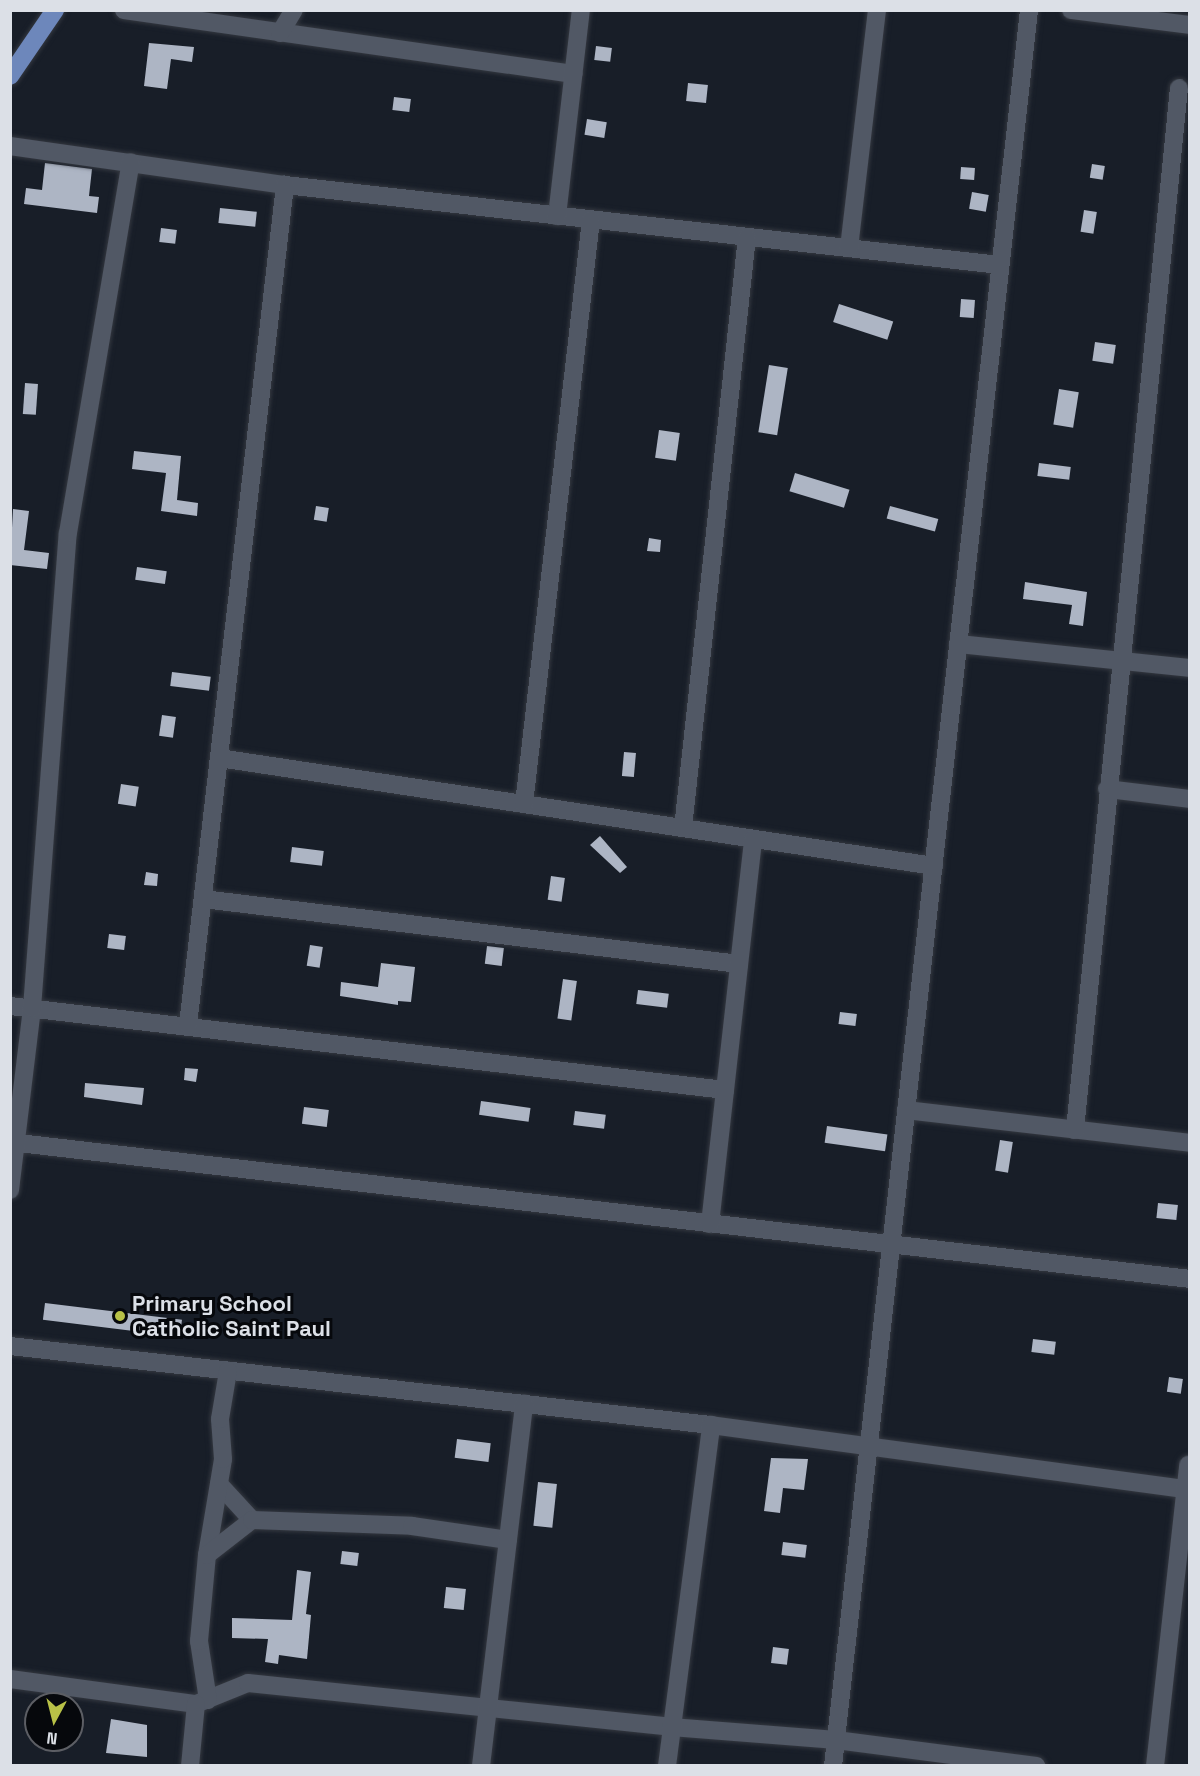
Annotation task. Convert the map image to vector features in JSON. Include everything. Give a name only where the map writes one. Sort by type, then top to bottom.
[{"type":"main road","points":[[10,76],[55,10]]},
{"type":"street","points":[[124,10],[573,74]]},
{"type":"street","points":[[280,33],[294,10]]},
{"type":"street","points":[[557,216],[581,10]]},
{"type":"street","points":[[849,248],[877,10]]},
{"type":"street","points":[[833,1766],[1029,10]]},
{"type":"street","points":[[1071,10],[1190,24]]},
{"type":"street","points":[[1178,10],[1190,24]]},
{"type":"street","points":[[1075,1130],[1107,789],[1179,88]]},
{"type":"street","points":[[10,146],[285,185],[999,265]]},
{"type":"street","points":[[10,1190],[13,1142],[32,1008],[68,533],[131,162]]},
{"type":"street","points":[[188,1025],[285,185]]},
{"type":"street","points":[[524,804],[591,220]]},
{"type":"street","points":[[683,828],[747,237]]},
{"type":"street","points":[[958,644],[1190,668]]},
{"type":"street","points":[[219,758],[934,866]]},
{"type":"street","points":[[1107,789],[1190,799]]},
{"type":"street","points":[[710,1224],[753,839]]},
{"type":"street","points":[[203,899],[739,964]]},
{"type":"street","points":[[10,1006],[188,1025],[725,1090]]},
{"type":"street","points":[[906,1110],[1190,1143]]},
{"type":"street","points":[[13,1142],[1190,1279]]},
{"type":"street","points":[[10,1346],[711,1425],[1185,1489]]},
{"type":"street","points":[[190,1766],[202,1702],[199,1641],[207,1555],[223,1459],[221,1405],[228,1371]]},
{"type":"street","points":[[481,1766],[524,1404]]},
{"type":"street","points":[[667,1766],[711,1425]]},
{"type":"street","points":[[1155,1766],[1188,1465]]},
{"type":"street","points":[[219,1484],[252,1520]]},
{"type":"street","points":[[207,1555],[252,1520],[412,1527],[508,1540]]},
{"type":"street","points":[[10,1679],[202,1702],[248,1683],[671,1727],[836,1740],[1036,1766]]},
{"type":"building","points":[[149,43],[194,47],[192,62],[171,59],[167,89],[144,86]]},
{"type":"building","points":[[596,46],[612,48],[610,62],[594,60]]},
{"type":"building","points":[[688,83],[708,85],[706,103],[686,101]]},
{"type":"building","points":[[394,97],[411,99],[409,112],[392,110]]},
{"type":"building","points":[[587,119],[607,122],[604,138],[584,135]]},
{"type":"building","points":[[45,163],[92,169],[89,196],[99,197],[97,213],[24,204],[26,188],[42,190]]},
{"type":"building","points":[[1092,164],[1105,166],[1103,180],[1090,178]]},
{"type":"building","points":[[961,167],[975,168],[974,180],[960,179]]},
{"type":"building","points":[[972,192],[989,195],[986,212],[969,209]]},
{"type":"building","points":[[220,208],[257,212],[255,227],[218,223]]},
{"type":"building","points":[[1084,210],[1097,212],[1093,234],[1081,232]]},
{"type":"building","points":[[161,228],[177,230],[175,244],[159,242]]},
{"type":"building","points":[[961,299],[975,300],[974,318],[960,317]]},
{"type":"building","points":[[839,304],[893,322],[887,340],[833,322]]},
{"type":"building","points":[[1095,342],[1116,345],[1113,364],[1092,361]]},
{"type":"building","points":[[769,365],[788,368],[777,435],[758,432]]},
{"type":"building","points":[[25,383],[38,384],[36,415],[23,414]]},
{"type":"building","points":[[1059,389],[1079,392],[1073,428],[1053,425]]},
{"type":"building","points":[[659,430],[680,433],[676,461],[655,458]]},
{"type":"building","points":[[134,451],[181,456],[177,500],[198,503],[197,516],[161,511],[166,473],[132,469]]},
{"type":"building","points":[[1039,463],[1071,467],[1069,480],[1037,476]]},
{"type":"building","points":[[795,473],[850,490],[844,508],[789,491]]},
{"type":"building","points":[[316,506],[329,508],[327,522],[314,520]]},
{"type":"building","points":[[890,506],[938,519],[935,531],[887,519]]},
{"type":"building","points":[[13,509],[29,511],[24,550],[49,553],[47,569],[10,565]]},
{"type":"building","points":[[649,538],[661,540],[660,552],[647,551]]},
{"type":"building","points":[[137,567],[167,571],[165,584],[135,580]]},
{"type":"building","points":[[1025,582],[1087,592],[1083,626],[1069,624],[1072,605],[1023,599]]},
{"type":"building","points":[[172,672],[211,677],[209,691],[170,686]]},
{"type":"building","points":[[162,715],[176,717],[173,738],[159,736]]},
{"type":"building","points":[[624,752],[636,753],[634,777],[622,776]]},
{"type":"building","points":[[121,784],[139,787],[136,807],[118,804]]},
{"type":"building","points":[[600,836],[627,867],[620,873],[590,845]]},
{"type":"building","points":[[292,847],[324,851],[322,866],[290,862]]},
{"type":"building","points":[[146,872],[158,874],[157,886],[144,885]]},
{"type":"building","points":[[551,876],[565,878],[562,902],[548,900]]},
{"type":"building","points":[[109,934],[126,936],[124,950],[107,948]]},
{"type":"building","points":[[310,945],[323,947],[320,968],[307,966]]},
{"type":"building","points":[[487,946],[504,948],[502,966],[485,964]]},
{"type":"building","points":[[381,963],[415,967],[411,1002],[398,1001],[398,1005],[340,996],[341,982],[378,987]]},
{"type":"building","points":[[563,979],[577,981],[571,1021],[557,1019]]},
{"type":"building","points":[[638,990],[669,994],[667,1008],[636,1004]]},
{"type":"building","points":[[840,1012],[857,1014],[855,1026],[839,1024]]},
{"type":"building","points":[[185,1068],[198,1069],[196,1082],[184,1080]]},
{"type":"building","points":[[85,1083],[144,1088],[142,1105],[84,1097]]},
{"type":"building","points":[[481,1101],[531,1108],[529,1122],[479,1115]]},
{"type":"building","points":[[304,1107],[329,1110],[327,1127],[302,1124]]},
{"type":"building","points":[[575,1111],[606,1115],[604,1129],[573,1125]]},
{"type":"building","points":[[827,1126],[887,1134],[885,1151],[825,1143]]},
{"type":"building","points":[[1000,1140],[1013,1142],[1008,1173],[995,1171]]},
{"type":"building","points":[[1158,1203],[1178,1205],[1176,1220],[1156,1218]]},
{"type":"building","points":[[45,1303],[182,1320],[180,1337],[43,1320]]},
{"type":"building","points":[[1033,1339],[1056,1342],[1054,1355],[1031,1352]]},
{"type":"building","points":[[1169,1377],[1183,1379],[1181,1394],[1167,1392]]},
{"type":"building","points":[[457,1439],[491,1443],[488,1462],[455,1458]]},
{"type":"building","points":[[771,1458],[808,1459],[804,1490],[783,1488],[780,1513],[764,1511]]},
{"type":"building","points":[[538,1482],[557,1484],[552,1528],[533,1526]]},
{"type":"building","points":[[783,1542],[807,1545],[805,1558],[781,1555]]},
{"type":"building","points":[[342,1551],[359,1553],[357,1566],[340,1564]]},
{"type":"building","points":[[297,1570],[311,1572],[306,1614],[311,1615],[307,1659],[279,1655],[278,1664],[265,1662],[268,1639],[232,1638],[232,1618],[292,1620]]},
{"type":"building","points":[[446,1587],[466,1589],[464,1610],[444,1608]]},
{"type":"building","points":[[773,1647],[789,1649],[787,1665],[771,1663]]},
{"type":"building","points":[[111,1719],[147,1725],[147,1757],[106,1753]]},
{"type":"place","name":"Primary School Catholic Saint Paul","points":[[120,1316]]}]
